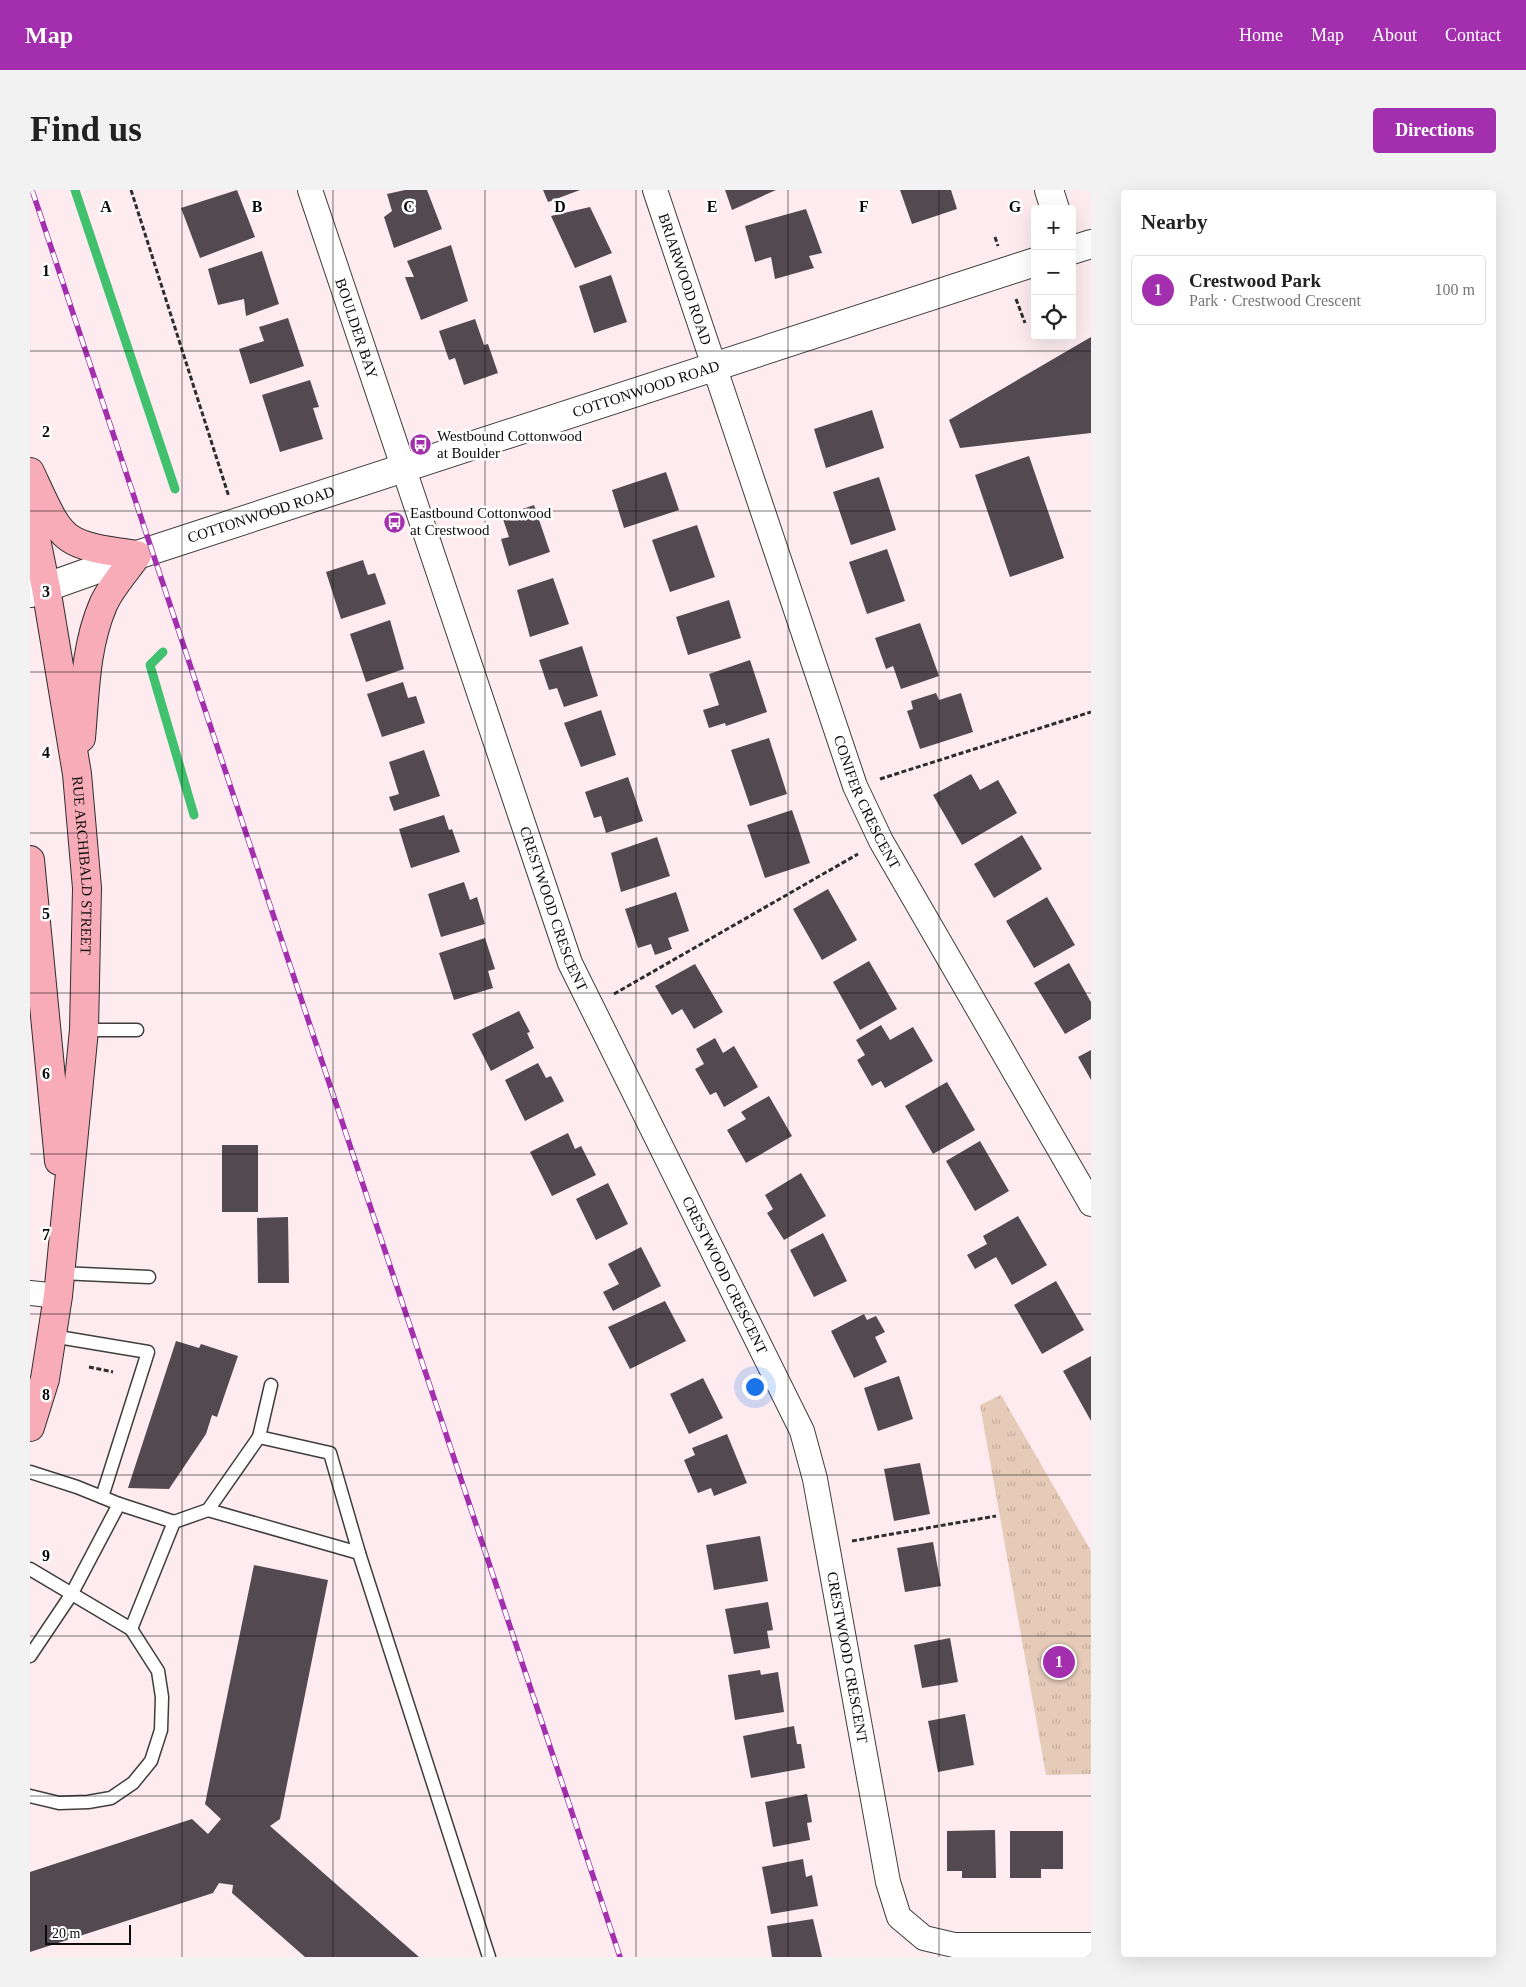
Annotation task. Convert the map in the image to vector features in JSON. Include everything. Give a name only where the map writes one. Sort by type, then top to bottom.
[{"type":"main road","points":[[30,472],[53,522],[66,537],[88,548],[137,554],[103,603],[94,628],[88,661],[78,774]]},
{"type":"main road","name":"RUE ARCHIBALD STREET","points":[[30,510],[38,591],[78,774],[87,888],[84,1030],[59,1285],[45,1378],[30,1426]]},
{"type":"main road","name":"RUE ARCHIBALD STREET","points":[[30,860],[65,1225]]},
{"type":"street","name":"BOULDER BAY","points":[[310,190],[402,468]]},
{"type":"street","name":"BRIARWOOD ROAD","points":[[655,190],[714,367]]},
{"type":"street","points":[[1049,190],[1054,205]]},
{"type":"street","points":[[1076,249],[1091,244]]},
{"type":"street","name":"COTTONWOOD ROAD","points":[[38,591],[137,554],[1031,263]]},
{"type":"street","name":"CONIFER CRESCENT","points":[[714,367],[855,786],[882,841],[1091,1204]]},
{"type":"street","name":"CRESTWOOD CRESCENT","points":[[402,468],[570,963],[802,1431],[815,1479],[888,1882],[899,1917],[924,1938],[954,1945],[1091,1945]]},
{"type":"street","points":[[30,1293],[59,1285]]},
{"type":"lane","points":[[84,1030],[137,1030]]},
{"type":"lane","points":[[59,1285],[149,1277]]},
{"type":"lane","points":[[52,1336],[148,1352],[102,1497]]},
{"type":"lane","points":[[30,1472],[174,1522],[208,1510],[259,1437],[271,1385]]},
{"type":"lane","points":[[259,1437],[330,1453],[359,1554],[490,1957]]},
{"type":"lane","points":[[30,1656],[71,1595],[120,1504]]},
{"type":"lane","points":[[208,1510],[359,1554]]},
{"type":"lane","points":[[131,1630],[174,1522]]},
{"type":"lane","points":[[30,1569],[131,1630],[158,1671],[162,1697],[161,1730],[151,1761],[133,1783],[111,1798],[59,1804],[30,1796]]},
{"type":"path","points":[[131,190],[237,522]]},
{"type":"path","points":[[995,237],[998,246]]},
{"type":"path","points":[[1016,299],[1025,323]]},
{"type":"path","points":[[855,786],[1091,712]]},
{"type":"path","points":[[592,1007],[882,841]]},
{"type":"path","points":[[89,1367],[113,1372]]},
{"type":"path","points":[[827,1545],[996,1516]]},
{"type":"green space","points":[[1001,1395],[1091,1551],[1091,1774],[1046,1775],[980,1405]]},
{"type":"building","points":[[237,190],[255,237],[200,258],[181,208]]},
{"type":"building","points":[[405,190],[427,190],[442,229],[394,248],[384,217],[392,211],[387,194]]},
{"type":"building","points":[[543,190],[580,190],[548,202]]},
{"type":"building","points":[[725,190],[776,190],[732,210]]},
{"type":"building","points":[[900,190],[951,190],[957,209],[912,224]]},
{"type":"building","points":[[590,207],[612,253],[575,268],[551,216]]},
{"type":"building","points":[[806,209],[822,253],[809,256],[814,268],[775,279],[771,257],[755,262],[745,226]]},
{"type":"building","points":[[451,245],[468,301],[421,320],[405,277],[414,277],[407,261]]},
{"type":"building","points":[[262,251],[279,304],[246,316],[244,299],[218,305],[208,269]]},
{"type":"building","points":[[611,275],[627,322],[594,333],[579,286]]},
{"type":"building","points":[[288,318],[304,366],[250,384],[239,349],[264,341],[259,327]]},
{"type":"building","points":[[475,319],[484,345],[488,344],[498,373],[464,385],[455,358],[449,360],[439,331]]},
{"type":"building","points":[[1091,337],[1091,433],[960,448],[949,420]]},
{"type":"building","points":[[310,380],[319,407],[313,408],[323,439],[280,452],[262,395]]},
{"type":"building","points":[[872,410],[884,448],[826,468],[814,429]]},
{"type":"building","points":[[1029,456],[1064,558],[1010,577],[975,475]]},
{"type":"building","points":[[666,472],[679,510],[624,528],[612,490]]},
{"type":"building","points":[[879,477],[896,530],[851,545],[833,492]]},
{"type":"building","points":[[534,505],[550,552],[509,566],[501,539],[509,537],[502,516]]},
{"type":"building","points":[[697,525],[715,577],[670,592],[652,540]]},
{"type":"building","points":[[887,549],[905,601],[867,614],[849,562]]},
{"type":"building","points":[[363,560],[368,575],[375,573],[386,604],[341,619],[326,572]]},
{"type":"building","points":[[553,578],[569,624],[530,637],[517,590]]},
{"type":"building","points":[[729,600],[741,638],[688,655],[676,617]]},
{"type":"building","points":[[390,620],[404,669],[366,682],[350,634]]},
{"type":"building","points":[[920,623],[939,676],[901,689],[893,666],[886,669],[875,638]]},
{"type":"building","points":[[582,646],[598,696],[564,707],[557,688],[549,690],[539,660]]},
{"type":"building","points":[[750,660],[767,712],[726,726],[725,723],[709,728],[703,710],[719,705],[709,674]]},
{"type":"building","points":[[403,682],[408,698],[416,696],[425,723],[382,737],[367,694]]},
{"type":"building","points":[[936,693],[939,700],[961,693],[973,732],[920,749],[907,711],[913,709],[911,701]]},
{"type":"building","points":[[601,710],[616,755],[581,767],[564,723]]},
{"type":"building","points":[[769,738],[787,794],[750,806],[731,750]]},
{"type":"building","points":[[424,750],[440,796],[394,811],[389,797],[399,794],[389,762]]},
{"type":"building","points":[[971,774],[980,790],[998,780],[1017,813],[962,845],[933,795]]},
{"type":"building","points":[[628,777],[643,821],[606,833],[601,816],[594,818],[585,792]]},
{"type":"building","points":[[792,810],[810,863],[765,878],[747,825]]},
{"type":"building","points":[[444,815],[449,830],[452,829],[460,852],[411,868],[399,829]]},
{"type":"building","points":[[1022,835],[1042,869],[994,898],[974,864]]},
{"type":"building","points":[[657,837],[670,876],[621,892],[611,853]]},
{"type":"building","points":[[464,882],[470,900],[477,897],[485,924],[441,937],[428,894]]},
{"type":"building","points":[[828,889],[857,940],[822,960],[793,909]]},
{"type":"building","points":[[676,892],[689,931],[668,938],[672,949],[655,955],[651,944],[638,948],[625,909]]},
{"type":"building","points":[[1047,897],[1075,945],[1034,968],[1006,921]]},
{"type":"building","points":[[485,938],[495,969],[488,971],[493,988],[454,1000],[439,953]]},
{"type":"building","points":[[869,961],[897,1009],[860,1030],[833,982]]},
{"type":"building","points":[[1069,963],[1091,1002],[1091,1019],[1065,1034],[1034,983]]},
{"type":"building","points":[[695,964],[723,1012],[694,1029],[682,1009],[672,1015],[655,986]]},
{"type":"building","points":[[519,1011],[530,1032],[527,1033],[534,1048],[491,1071],[472,1034]]},
{"type":"building","points":[[881,1025],[890,1040],[913,1027],[933,1061],[885,1088],[881,1081],[872,1086],[857,1060],[865,1055],[856,1040]]},
{"type":"building","points":[[715,1038],[723,1053],[734,1046],[758,1087],[724,1107],[716,1092],[710,1095],[695,1069],[704,1064],[696,1049]]},
{"type":"building","points":[[1091,1050],[1091,1080],[1078,1057]]},
{"type":"building","points":[[538,1063],[546,1078],[551,1076],[564,1101],[525,1121],[505,1080]]},
{"type":"building","points":[[947,1082],[975,1130],[933,1154],[905,1106]]},
{"type":"building","points":[[769,1096],[792,1136],[746,1163],[727,1130],[746,1119],[741,1112]]},
{"type":"building","points":[[568,1133],[575,1149],[581,1146],[596,1175],[552,1196],[530,1152]]},
{"type":"building","points":[[980,1141],[1009,1191],[975,1211],[946,1161]]},
{"type":"building","points":[[222,1145],[258,1145],[258,1212],[222,1212]]},
{"type":"building","points":[[801,1173],[826,1216],[784,1240],[767,1213],[773,1209],[765,1195]]},
{"type":"building","points":[[608,1183],[628,1224],[596,1240],[576,1199]]},
{"type":"building","points":[[1018,1216],[1047,1265],[1012,1285],[996,1257],[975,1269],[967,1255],[987,1244],[983,1236]]},
{"type":"building","points":[[288,1217],[289,1283],[258,1283],[257,1218]]},
{"type":"building","points":[[823,1233],[847,1281],[814,1297],[790,1250]]},
{"type":"building","points":[[641,1247],[661,1286],[613,1311],[603,1292],[619,1284],[608,1264]]},
{"type":"building","points":[[1056,1281],[1084,1330],[1042,1354],[1014,1305]]},
{"type":"building","points":[[665,1301],[686,1341],[630,1369],[608,1327]]},
{"type":"building","points":[[864,1314],[867,1320],[876,1316],[885,1332],[875,1337],[887,1362],[854,1378],[831,1331]]},
{"type":"building","points":[[176,1341],[199,1348],[201,1344],[238,1356],[217,1417],[212,1415],[206,1434],[169,1489],[128,1488]]},
{"type":"building","points":[[1091,1356],[1091,1421],[1063,1371]]},
{"type":"building","points":[[899,1376],[913,1419],[878,1431],[864,1388]]},
{"type":"building","points":[[703,1378],[723,1418],[689,1434],[670,1394]]},
{"type":"building","points":[[727,1434],[747,1483],[714,1496],[711,1488],[698,1493],[684,1460],[695,1455],[692,1448]]},
{"type":"building","points":[[920,1463],[930,1514],[894,1521],[884,1469]]},
{"type":"building","points":[[760,1536],[768,1581],[714,1590],[706,1545]]},
{"type":"building","points":[[933,1542],[941,1586],[905,1592],[897,1548]]},
{"type":"building","points":[[254,1565],[328,1580],[280,1819],[270,1826],[419,1957],[305,1957],[232,1893],[233,1885],[219,1883],[213,1893],[30,1952],[30,1872],[192,1819],[208,1834],[221,1819],[205,1804]]},
{"type":"building","points":[[768,1602],[773,1630],[767,1631],[770,1648],[734,1654],[725,1609]]},
{"type":"building","points":[[950,1638],[958,1682],[922,1688],[914,1645]]},
{"type":"building","points":[[760,1670],[761,1675],[778,1672],[784,1712],[735,1720],[728,1675]]},
{"type":"building","points":[[965,1714],[974,1765],[938,1772],[928,1721]]},
{"type":"building","points":[[794,1726],[797,1744],[801,1744],[805,1768],[751,1778],[743,1736]]},
{"type":"building","points":[[807,1794],[812,1822],[807,1823],[810,1840],[773,1847],[765,1802]]},
{"type":"building","points":[[995,1830],[996,1878],[962,1878],[962,1871],[947,1871],[947,1831]]},
{"type":"building","points":[[1010,1831],[1063,1831],[1063,1869],[1041,1869],[1041,1878],[1010,1878]]},
{"type":"building","points":[[803,1859],[806,1877],[812,1875],[818,1906],[771,1914],[762,1867]]},
{"type":"building","points":[[813,1919],[822,1957],[772,1957],[767,1926]]},
{"type":"waterway","points":[[75,190],[175,489]]},
{"type":"waterway","points":[[163,652],[150,665],[194,815]]},
{"type":"railway","points":[[32,190],[620,1957]]},
{"type":"place","name":"Westbound Cottonwood at Boulder","points":[[421,445]]},
{"type":"place","name":"Eastbound Cottonwood at Crestwood","points":[[394,522]]},
{"type":"place","name":"Crestwood Park","points":[[1059,1662]]}]
